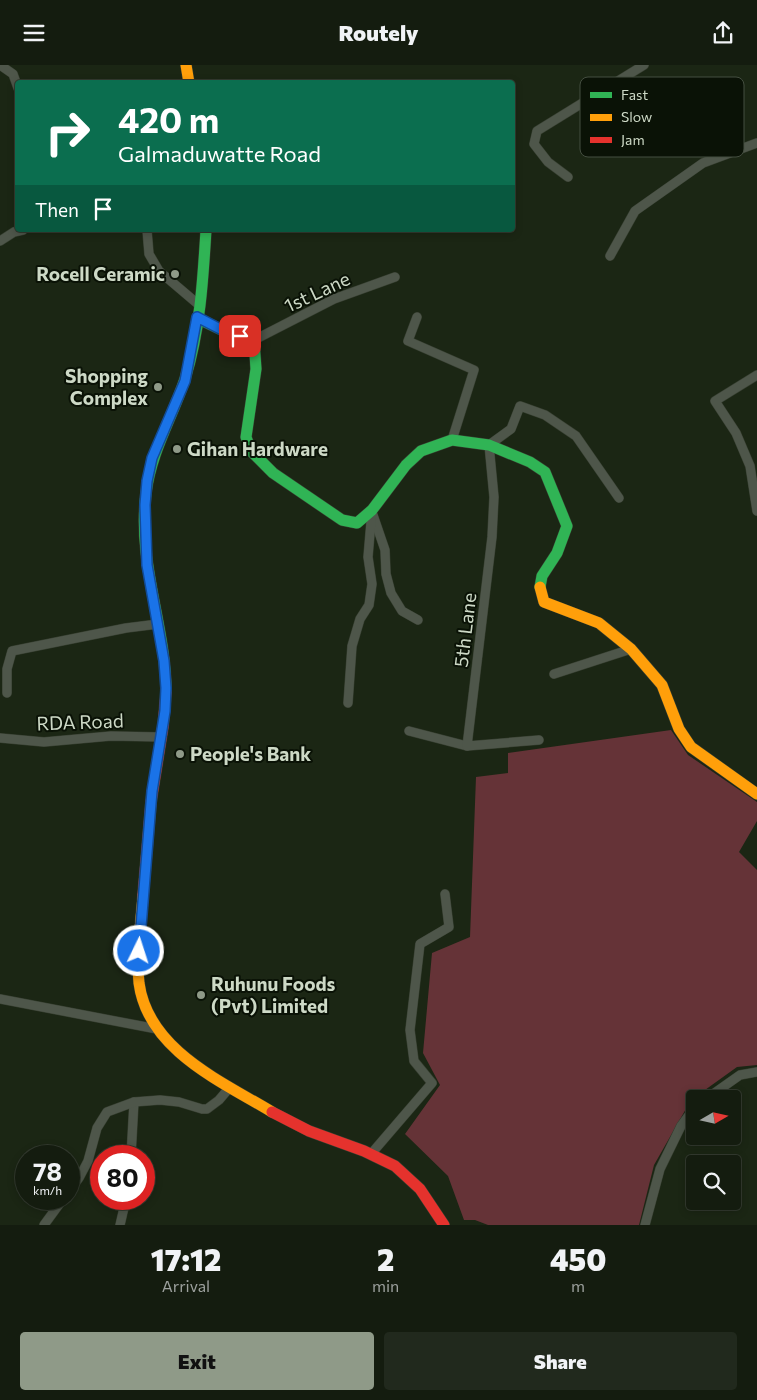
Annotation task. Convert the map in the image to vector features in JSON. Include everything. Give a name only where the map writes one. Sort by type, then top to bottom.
[{"type":"main road","points":[[186,65],[188,80]]},
{"type":"main road","points":[[206,232],[199,305],[185,381],[152,458],[147,481],[145,532],[147,565],[164,661],[166,688],[165,711],[152,791],[138,977],[142,1001],[148,1015],[168,1042],[192,1060],[230,1087],[297,1126],[387,1161],[402,1171],[414,1183],[447,1225]]},
{"type":"main road","points":[[197,317],[226,332],[254,340],[256,369],[246,437],[251,451],[273,473],[342,520],[358,523],[372,510],[406,465],[421,451],[452,440],[489,445],[530,462],[545,472],[567,526],[557,553],[540,579],[538,590],[544,602],[599,623],[631,649],[662,685],[679,729],[691,747],[757,794]]},
{"type":"street","points":[[0,65],[13,74],[15,80]]},
{"type":"street","points":[[625,77],[644,65]]},
{"type":"street","points":[[568,177],[548,162],[534,144],[537,131],[580,104]]},
{"type":"street","points":[[744,148],[757,143]]},
{"type":"street","points":[[610,255],[635,211],[703,163],[719,157]]},
{"type":"street","points":[[0,241],[17,232]]},
{"type":"street","points":[[147,232],[149,254],[159,271],[199,305]]},
{"type":"street","name":"1st Lane","points":[[254,340],[334,299],[395,277]]},
{"type":"street","points":[[417,317],[408,341],[474,370],[452,440]]},
{"type":"street","points":[[757,375],[715,401],[736,433],[750,466],[757,511]]},
{"type":"street","points":[[489,445],[511,429],[520,406],[544,415],[576,436],[619,498]]},
{"type":"street","name":"5th Lane","points":[[467,746],[492,537],[494,497],[489,445]]},
{"type":"street","points":[[372,510],[385,550],[386,574],[391,593],[402,611],[418,620]]},
{"type":"street","points":[[348,703],[352,646],[360,619],[369,605],[372,583],[368,557],[372,510]]},
{"type":"street","points":[[6,693],[6,669],[12,651],[126,628],[158,625]]},
{"type":"street","points":[[554,674],[631,649]]},
{"type":"street","points":[[410,731],[467,746],[539,740]]},
{"type":"street","name":"RDA Road","points":[[0,737],[44,742],[111,736],[161,737]]},
{"type":"street","points":[[371,1154],[432,1083],[414,1061],[410,1029],[420,944],[449,927],[445,894]]},
{"type":"street","points":[[0,999],[158,1029]]},
{"type":"street","points":[[719,1090],[740,1075],[757,1072]]},
{"type":"street","points":[[80,1176],[88,1161],[97,1128],[106,1113],[134,1102],[160,1100],[179,1101],[207,1109],[219,1100],[230,1087]]},
{"type":"street","points":[[132,1145],[134,1102]]},
{"type":"street","points":[[645,1225],[660,1169],[686,1119]]},
{"type":"street","points":[[44,1225],[55,1210]]},
{"type":"street","points":[[120,1225],[123,1210]]},
{"type":"shaded area","points":[[671,730],[688,755],[757,802],[757,821],[739,852],[757,870],[757,1065],[737,1067],[705,1090],[686,1090],[686,1109],[654,1165],[639,1225],[488,1225],[475,1220],[464,1220],[448,1176],[405,1134],[440,1085],[423,1053],[432,953],[470,937],[476,777],[508,773],[508,753]]},
{"type":"traffic: fast","points":[[166,692],[162,643],[145,545],[146,493],[152,463],[180,393],[190,361],[200,305],[206,232]]},
{"type":"traffic: fast","points":[[197,318],[226,332],[254,340],[256,369],[246,437],[251,451],[273,473],[342,520],[357,523],[372,510],[406,465],[421,451],[452,440],[489,445],[530,462],[545,472],[567,526],[557,553],[542,576],[540,587]]},
{"type":"traffic: slow","points":[[186,65],[188,80]]},
{"type":"traffic: slow","points":[[540,587],[544,602],[599,623],[631,649],[662,685],[679,729],[691,747],[757,794]]},
{"type":"traffic: slow","points":[[143,895],[138,950],[139,983],[145,1007],[156,1027],[190,1061],[272,1112]]},
{"type":"traffic: jam","points":[[143,895],[151,802],[163,727],[166,692]]},
{"type":"traffic: jam","points":[[272,1112],[309,1131],[364,1151],[395,1166],[420,1189],[444,1225]]},
{"type":"place","name":"Rocell Ceramic","points":[[175,274]]},
{"type":"place","name":"Shopping Complex","points":[[158,387]]},
{"type":"place","name":"Gihan Hardware","points":[[177,449]]},
{"type":"place","name":"People's Bank","points":[[180,754]]},
{"type":"place","name":"Ruhunu Foods (Pvt) Limited","points":[[201,995]]},
{"type":"route","points":[[139,951],[152,791],[165,711],[166,688],[164,661],[147,565],[145,532],[147,481],[152,458],[185,381],[197,317],[226,332],[240,336]]}]
